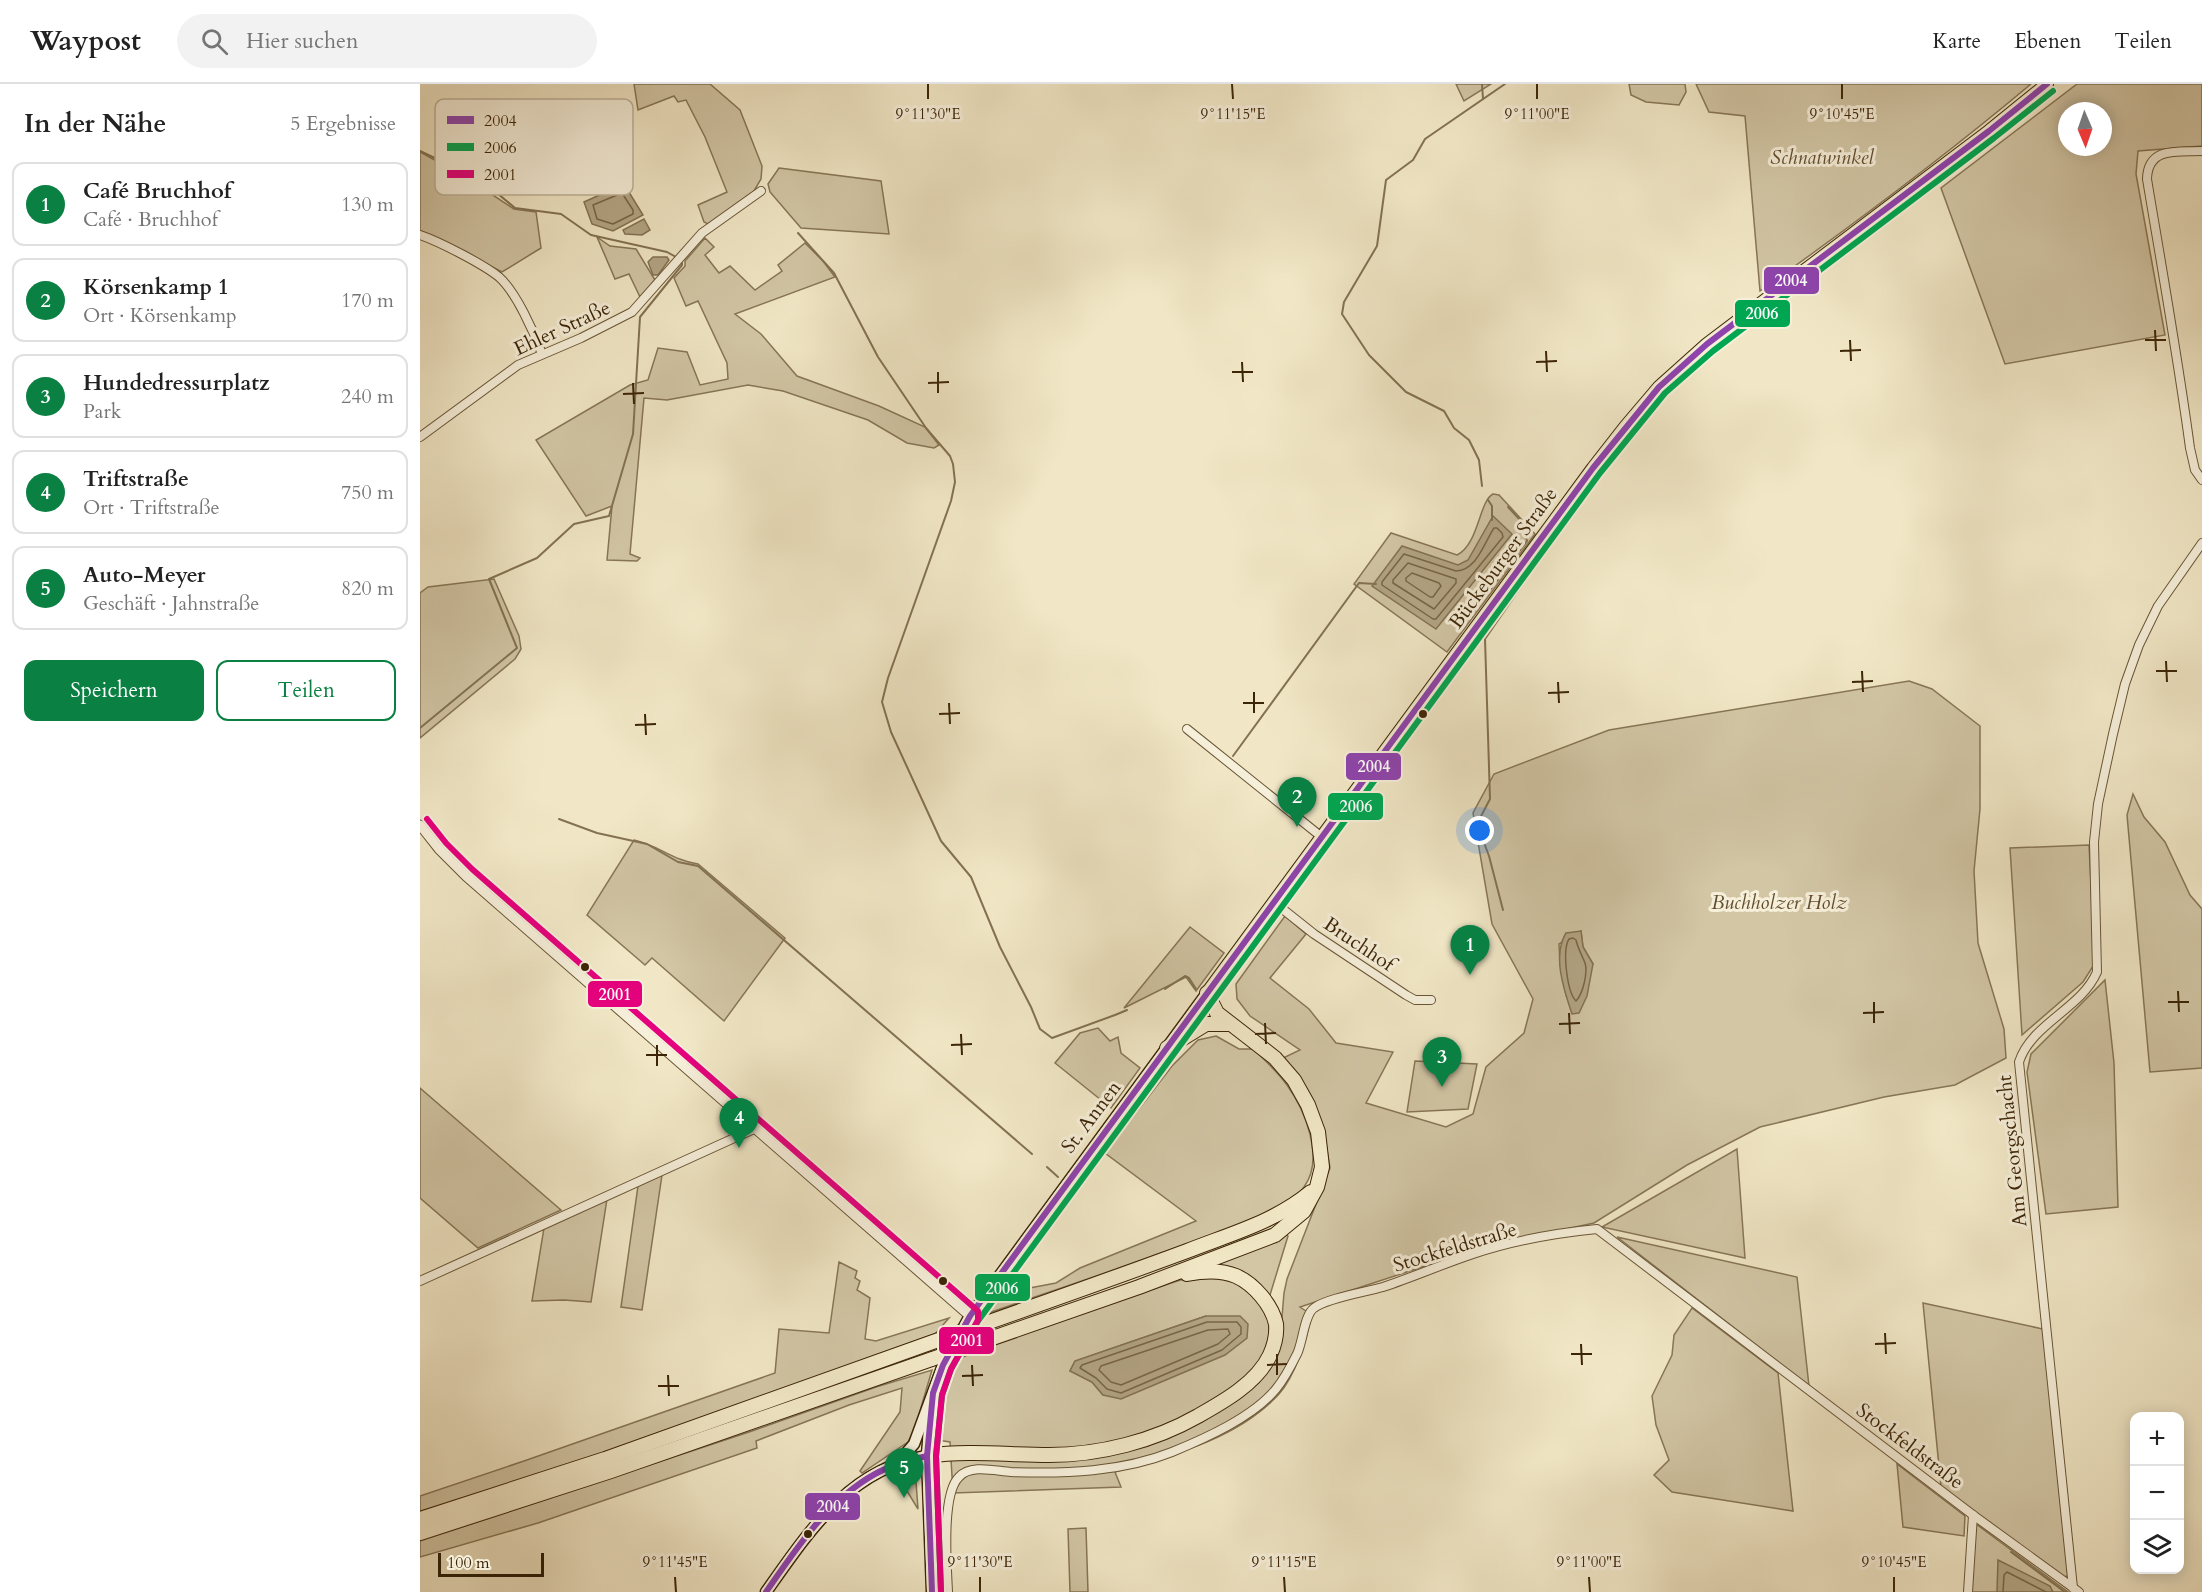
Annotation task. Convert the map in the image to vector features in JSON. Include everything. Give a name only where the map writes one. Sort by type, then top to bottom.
[{"type":"highway","points":[[420,1533],[600,1475],[1138,1287],[1275,1235],[1304,1211],[1317,1186],[1322,1167],[1321,1149],[1313,1116],[1301,1091],[1275,1058],[1217,1013],[1207,993]]},
{"type":"highway","points":[[1167,1048],[1206,1024],[1230,1024]]},
{"type":"highway","points":[[420,1519],[605,1459],[944,1338],[972,1322],[1147,1266],[1273,1218],[1298,1203],[1317,1186]]},
{"type":"highway","points":[[927,1456],[973,1452],[1051,1455],[1087,1452],[1125,1445],[1160,1434],[1197,1417],[1238,1390],[1257,1374],[1269,1356],[1275,1340],[1276,1324],[1267,1304],[1255,1288],[1236,1276],[1215,1272],[1191,1274],[1138,1287]]},
{"type":"main road","name":"Bückeburger Straße","points":[[1297,874],[1625,426],[1659,387],[1707,344],[1979,139],[2047,84]]},
{"type":"main road","name":"St. Annen","points":[[766,1592],[813,1528],[835,1503],[862,1480],[892,1464],[914,1444],[943,1365],[1167,1048],[1297,874]]},
{"type":"main road","name":"St. Annen","points":[[892,1464],[927,1456],[933,1393]]},
{"type":"main road","points":[[927,1456],[932,1592]]},
{"type":"street","points":[[2202,151],[2167,153],[2158,156],[2150,162],[2147,179],[2164,268],[2168,311],[2190,448],[2195,470],[2202,480]]},
{"type":"street","name":"Ehler Straße","points":[[420,436],[518,365],[581,338],[632,312],[702,233],[761,191]]},
{"type":"street","points":[[420,235],[441,243],[500,278],[514,296],[542,354]]},
{"type":"street","name":"Am Georgschacht","points":[[2076,1590],[2019,1062],[2024,1049],[2034,1037],[2084,993],[2092,984],[2097,972],[2094,842],[2105,768],[2125,684],[2139,645],[2158,606],[2202,543]]},
{"type":"street","points":[[1187,729],[1323,838]]},
{"type":"street","points":[[420,825],[439,849],[466,876],[972,1322]]},
{"type":"street","name":"Bruchhof","points":[[1275,903],[1314,934],[1406,995],[1421,1001],[1431,1000]]},
{"type":"street","points":[[420,1281],[754,1129]]},
{"type":"street","name":"Stockfeldstraße","points":[[948,1592],[949,1498],[957,1478],[964,1472],[975,1470],[1037,1473],[1081,1472],[1110,1468],[1170,1453],[1196,1442],[1261,1404],[1286,1376],[1304,1337],[1308,1316],[1313,1309],[1322,1304],[1383,1287],[1474,1254],[1576,1231],[1597,1229],[1973,1515],[2076,1590]]},
{"type":"street","points":[[1968,1592],[1973,1515]]},
{"type":"green space","points":[[634,84],[710,84],[740,110],[762,166],[761,179],[754,191],[708,224],[704,222],[698,205],[727,192],[705,137],[686,100],[678,102],[674,96],[638,110]]},
{"type":"green space","points":[[1456,84],[1491,84],[1464,101]]},
{"type":"green space","points":[[1629,84],[1685,84],[1686,92],[1679,105],[1646,102],[1631,95]]},
{"type":"green space","name":"Schnatwinkel","points":[[1696,84],[2031,84],[1898,190],[1760,291],[1745,116],[1709,112]]},
{"type":"green space","points":[[2077,84],[2202,84],[2202,146],[2138,151],[2136,174],[2165,335],[2005,364],[1941,188]]},
{"type":"green space","points":[[420,152],[435,160],[435,195],[493,195],[514,209],[536,212],[541,248],[502,272],[420,232]]},
{"type":"green space","points":[[779,168],[881,181],[889,234],[801,228],[770,192],[768,184]]},
{"type":"green space","points":[[597,237],[610,246],[636,249],[655,280],[640,297],[629,274],[615,279]]},
{"type":"green space","points":[[705,238],[714,247],[705,255],[719,273],[730,266],[755,290],[782,271],[778,265],[805,243],[835,277],[735,314],[761,334],[797,376],[879,406],[925,427],[939,445],[934,448],[907,443],[868,420],[783,391],[748,385],[667,400],[644,398],[630,554],[640,558],[637,561],[607,560],[612,506],[586,516],[536,440],[630,385],[648,380],[658,348],[687,352],[700,385],[728,379],[727,363],[698,301],[686,306],[674,278]]},
{"type":"green space","points":[[1493,494],[1499,495],[1535,534],[1447,652],[1354,584],[1391,533],[1457,555],[1470,542],[1488,498]]},
{"type":"green space","points":[[494,579],[519,636],[521,649],[515,659],[420,738],[420,593],[428,587]]},
{"type":"green space","name":"Buchholzer Holz","points":[[1909,681],[1932,689],[1980,726],[1980,809],[1974,871],[1978,943],[2004,1029],[2006,1058],[1955,1085],[1884,1097],[1760,1127],[1687,1165],[1594,1223],[1486,1246],[1300,1307],[1312,1315],[1310,1324],[1295,1367],[1279,1394],[1262,1410],[1224,1434],[1180,1452],[1115,1472],[1121,1487],[953,1493],[950,1442],[937,1440],[935,1436],[941,1397],[955,1360],[1014,1337],[1174,1282],[1191,1277],[1214,1276],[1235,1280],[1264,1306],[1269,1323],[1266,1354],[1242,1395],[1280,1341],[1287,1279],[1330,1168],[1323,1126],[1313,1102],[1281,1059],[1300,1050],[1250,1016],[1237,999],[1236,984],[1285,916],[1306,934],[1270,978],[1309,1009],[1336,1043],[1393,1052],[1366,1103],[1446,1127],[1473,1114],[1486,1067],[1524,1033],[1533,999],[1492,924],[1473,813],[1494,774],[1609,730]],"holes":[[[1581,931],[1583,947],[1593,964],[1566,995],[1559,944]],[[1206,1316],[1103,1395],[1092,1382],[1070,1371],[1075,1361]]]},
{"type":"green space","points":[[2133,794],[2144,817],[2165,842],[2190,895],[2202,909],[2202,1068],[2150,1072],[2127,815]]},
{"type":"green space","points":[[634,840],[651,845],[681,860],[698,864],[785,938],[724,1021],[652,958],[645,965],[587,915]]},
{"type":"green space","points":[[2089,845],[2095,963],[2083,982],[2022,1035],[2010,848]]},
{"type":"green space","points":[[1190,927],[1224,953],[1196,991],[1186,977],[1124,1008]]},
{"type":"green space","points":[[2105,980],[2114,1063],[2118,1207],[2046,1214],[2027,1072],[2031,1054]]},
{"type":"green space","points":[[1098,1028],[1110,1041],[1118,1037],[1121,1053],[1140,1068],[1111,1108],[1055,1063],[1080,1033]]},
{"type":"green space","points":[[1216,1036],[1239,1049],[1253,1049],[1279,1075],[1294,1095],[1306,1121],[1313,1149],[1310,1176],[1304,1187],[1293,1198],[1259,1218],[980,1316],[1001,1287],[1019,1290],[1056,1283],[1080,1268],[1196,1221],[1105,1153],[1172,1066],[1198,1040]]},
{"type":"green space","points":[[1415,1061],[1477,1064],[1468,1109],[1407,1112]]},
{"type":"green space","points":[[420,1088],[561,1210],[478,1248],[420,1198]]},
{"type":"green space","points":[[1737,1149],[1745,1258],[1602,1227]]},
{"type":"green space","points":[[662,1175],[642,1310],[621,1307],[638,1186]]},
{"type":"green space","points":[[607,1199],[591,1302],[532,1301],[544,1228]]},
{"type":"green space","points":[[1285,1234],[1288,1236],[1270,1295],[1267,1296],[1215,1267],[1214,1263]]},
{"type":"green space","points":[[1617,1237],[1797,1277],[1809,1386]]},
{"type":"green space","points":[[839,1262],[857,1271],[855,1278],[860,1281],[857,1290],[870,1298],[865,1339],[876,1341],[949,1318],[935,1334],[614,1449],[420,1512],[420,1496],[775,1373],[779,1329],[829,1333]]},
{"type":"green space","points":[[1923,1303],[2043,1329],[2068,1576],[2062,1577],[1941,1487]]},
{"type":"green space","points":[[1692,1308],[1778,1373],[1793,1511],[1672,1492],[1654,1475],[1669,1460],[1656,1425],[1652,1396],[1672,1355],[1674,1335]]},
{"type":"green space","points":[[932,1370],[915,1428],[908,1442],[862,1473],[860,1471],[900,1412],[902,1388],[849,1405],[756,1441],[757,1448],[538,1523],[420,1557],[420,1541]]},
{"type":"green space","points":[[1897,1464],[1965,1516],[1964,1536],[1903,1527]]},
{"type":"green space","points":[[910,1472],[916,1482],[918,1509],[896,1473]]},
{"type":"green space","points":[[1976,1524],[2068,1592],[1971,1592]]},
{"type":"green space","points":[[1086,1528],[1088,1592],[1070,1592],[1068,1529]]},
{"type":"water","points":[[600,195],[631,195],[643,215],[613,231],[592,224],[584,202]]},
{"type":"water","points":[[644,219],[650,230],[642,235],[625,234],[623,230]]},
{"type":"water","points":[[653,257],[667,257],[669,260],[658,275],[653,275],[648,262]]},
{"type":"water","points":[[1493,516],[1512,534],[1436,629],[1372,586],[1402,546],[1458,565],[1468,560]]},
{"type":"water","points":[[1581,931],[1583,947],[1593,964],[1587,996],[1579,1013],[1572,1014],[1561,973],[1560,952],[1566,933]]},
{"type":"water","points":[[1206,1316],[1240,1316],[1248,1324],[1247,1338],[1225,1355],[1121,1399],[1103,1395],[1092,1382],[1070,1371],[1075,1361]]},
{"type":"water","points":[[1998,1560],[2050,1586],[2053,1592],[1997,1592]]},
{"type":"waterway","points":[[1482,84],[1483,99]]},
{"type":"waterway","points":[[1482,486],[1479,460],[1469,440],[1454,428],[1444,411],[1406,392],[1369,355],[1342,314],[1344,302],[1377,246],[1386,180],[1413,160],[1425,139],[1505,84]]},
{"type":"waterway","points":[[420,151],[435,158]]},
{"type":"waterway","points":[[499,195],[515,208],[561,214],[591,235],[667,252],[676,257]]},
{"type":"waterway","points":[[798,233],[834,273],[878,357],[926,428],[950,456],[953,464],[955,482],[951,501],[888,678],[882,702],[891,732],[941,841],[971,877],[1000,947],[1040,1029],[1052,1038],[1127,1010]]},
{"type":"waterway","points":[[420,728],[517,648],[489,579],[537,558],[574,524],[609,516],[633,434],[640,317],[682,263]]},
{"type":"waterway","points":[[1488,500],[1492,506],[1492,520]]},
{"type":"waterway","points":[[1472,614],[1527,541],[1523,523],[1508,507]]},
{"type":"waterway","points":[[1503,910],[1489,856],[1477,824],[1490,799],[1485,639],[1527,578]]},
{"type":"waterway","points":[[1233,756],[1359,583],[1376,584]]},
{"type":"waterway","points":[[559,819],[597,833],[647,844],[678,862],[698,866],[1032,1154]]},
{"type":"waterway","points":[[1165,989],[1185,976],[1196,989]]},
{"type":"waterway","points":[[1047,1167],[1058,1177]]},
{"type":"waterway","points":[[2011,1552],[2065,1592]]},
{"type":"transit line","name":"2004","points":[[932,1592],[927,1456],[933,1393],[943,1365],[970,1316],[1593,468],[1659,387],[1707,344],[1989,131],[2047,84]]},
{"type":"transit line","name":"2006","points":[[941,1592],[936,1456],[942,1395],[951,1369],[978,1321],[1600,473],[1665,393],[1713,351],[2053,91]]},
{"type":"transit line","name":"2001","points":[[427,819],[446,843],[472,869],[978,1311],[978,1320],[951,1369],[942,1395],[936,1456],[941,1592]]},
{"type":"transit line","name":"2004","points":[[766,1592],[814,1527],[842,1497],[881,1471],[927,1456]]},
{"type":"place","name":"Körsenkamp 1","points":[[1297,827]]},
{"type":"place","name":"Café Bruchhof","points":[[1470,975]]},
{"type":"place","name":"Hundedressurplatz","points":[[1442,1087]]},
{"type":"place","name":"Triftstraße","points":[[739,1148]]},
{"type":"place","name":"Auto-Meyer","points":[[904,1498]]}]
